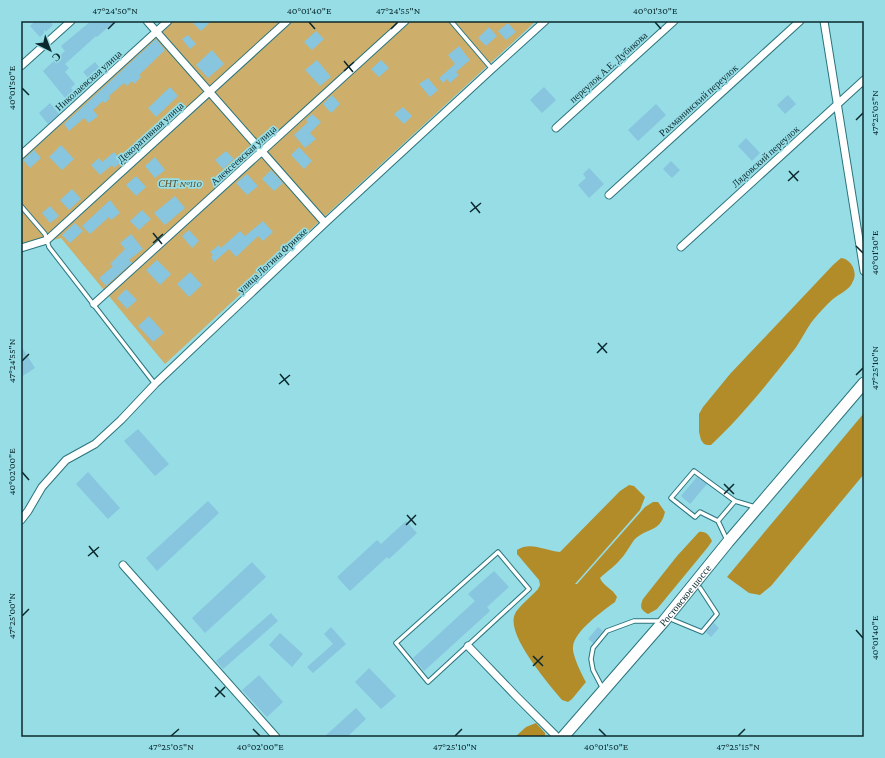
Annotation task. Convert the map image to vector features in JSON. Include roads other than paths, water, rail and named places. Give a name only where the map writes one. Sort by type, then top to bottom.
[{"type":"main road","points":[[808,454],[864,383]]},
{"type":"main road","points":[[808,454],[864,388]]},
{"type":"main road","name":"Ростовское шоссе","points":[[574,737],[668,621],[728,542],[808,454]]},
{"type":"main road","name":"Ростовское шоссе","points":[[563,737],[668,621],[700,588],[808,454]]},
{"type":"street","points":[[21,66],[71,21]]},
{"type":"street","points":[[147,21],[325,223]]},
{"type":"street","name":"Николаевская улица","points":[[21,155],[168,21]]},
{"type":"street","name":"Декоративная улица","points":[[21,248],[47,240],[287,21]]},
{"type":"street","name":"Алексеевская улица","points":[[94,304],[405,21]]},
{"type":"street","name":"улица Логина Фрикке","points":[[21,520],[45,483],[66,460],[95,444],[121,420],[155,384],[325,223],[545,21]]},
{"type":"street","name":"переулок А.Е. Дубикова","points":[[556,128],[674,21]]},
{"type":"street","name":"Рахманинский переулок","points":[[609,195],[800,21]]},
{"type":"street","points":[[824,21],[864,271]]},
{"type":"street","name":"Лядовский переулок","points":[[681,247],[864,80]]},
{"type":"street","points":[[123,565],[276,737]]},
{"type":"street","points":[[468,646],[557,737]]},
{"type":"lane","points":[[451,21],[492,69]]},
{"type":"lane","points":[[21,206],[45,234],[49,247],[155,384]]},
{"type":"lane","points":[[728,542],[718,521],[700,512],[695,518],[671,498],[694,471],[735,501],[758,508]]},
{"type":"lane","points":[[718,521],[735,501]]},
{"type":"lane","points":[[498,552],[528,589],[468,646],[428,682],[396,643],[498,552]]},
{"type":"lane","points":[[604,692],[592,670],[591,659],[593,648],[607,631],[634,621],[668,621],[702,632],[717,614],[700,588]]},
{"type":"park label","name":"СНТ №110","points":[[180,183]]}]
